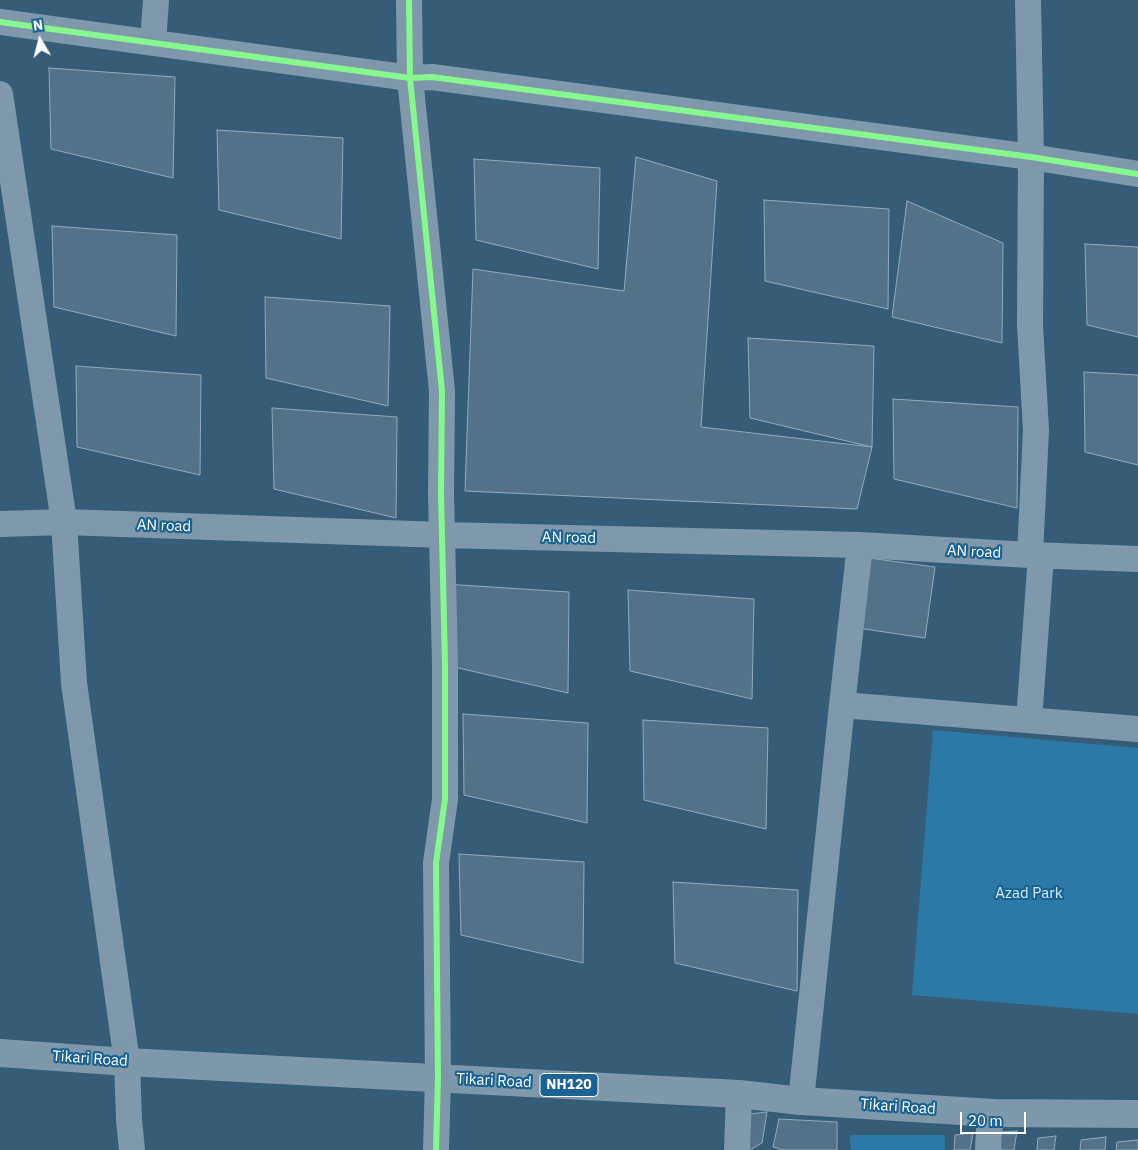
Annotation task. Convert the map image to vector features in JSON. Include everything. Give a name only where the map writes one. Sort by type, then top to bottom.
[{"type":"highway","name":"Tikari Road","points":[[0,1053],[127,1062],[739,1094],[801,1101],[993,1113],[1138,1114]]},
{"type":"street","points":[[153,43],[156,0]]},
{"type":"street","points":[[409,0],[410,78],[442,392],[441,493],[445,800],[436,863],[438,1078],[436,1150]]},
{"type":"street","points":[[1028,0],[1031,157],[1030,325],[1036,430],[1035,555],[1029,720]]},
{"type":"street","points":[[0,22],[410,78],[432,77],[1031,157],[1138,174]]},
{"type":"street","points":[[0,94],[64,522],[74,683],[127,1062],[132,1150]]},
{"type":"street","name":"AN road","points":[[0,524],[64,522],[443,535],[860,546],[1138,559]]},
{"type":"street","points":[[801,1101],[860,546]]},
{"type":"street","points":[[842,705],[1138,728]]},
{"type":"street","points":[[737,1150],[739,1094]]},
{"type":"street","points":[[988,1150],[988,1130],[993,1113]]},
{"type":"green space","name":"Azad Park","points":[[933,730],[1138,748],[1138,1014],[912,995]]},
{"type":"green space","points":[[850,1135],[945,1135],[945,1150],[851,1150]]},
{"type":"building","points":[[49,68],[175,77],[173,178],[51,149]]},
{"type":"building","points":[[217,130],[343,138],[341,239],[219,210]]},
{"type":"building","points":[[636,157],[717,181],[701,427],[872,447],[857,509],[465,491],[473,269],[624,291]]},
{"type":"building","points":[[474,159],[600,168],[598,269],[476,240]]},
{"type":"building","points":[[764,200],[889,209],[888,309],[765,281]]},
{"type":"building","points":[[907,201],[1003,243],[1002,343],[892,317]]},
{"type":"building","points":[[52,226],[177,235],[176,336],[54,307]]},
{"type":"building","points":[[1085,244],[1138,247],[1138,337],[1087,325]]},
{"type":"building","points":[[265,297],[390,306],[388,406],[266,378]]},
{"type":"building","points":[[748,338],[874,346],[872,447],[750,418]]},
{"type":"building","points":[[76,366],[201,375],[200,475],[77,447]]},
{"type":"building","points":[[1084,372],[1138,375],[1138,465],[1085,452]]},
{"type":"building","points":[[893,399],[1018,407],[1017,508],[894,479]]},
{"type":"building","points":[[272,408],[397,417],[396,518],[274,489]]},
{"type":"building","points":[[869,558],[935,567],[925,638],[858,628]]},
{"type":"building","points":[[444,584],[569,592],[568,693],[445,665]]},
{"type":"building","points":[[628,590],[754,599],[752,699],[630,671]]},
{"type":"building","points":[[463,714],[588,723],[587,823],[464,795]]},
{"type":"building","points":[[643,720],[768,728],[766,829],[644,800]]},
{"type":"building","points":[[459,854],[584,862],[583,963],[461,935]]},
{"type":"building","points":[[673,882],[798,890],[797,991],[675,963]]},
{"type":"building","points":[[767,1112],[762,1143],[747,1150],[749,1114]]},
{"type":"building","points":[[779,1119],[837,1122],[837,1150],[784,1150],[773,1147]]},
{"type":"building","points":[[1017,1131],[1014,1150],[1001,1150],[999,1132]]},
{"type":"building","points":[[973,1133],[970,1150],[954,1150],[955,1135]]},
{"type":"building","points":[[1056,1136],[1054,1150],[1037,1150],[1038,1138]]},
{"type":"building","points":[[1106,1137],[1105,1150],[1080,1150],[1081,1140]]},
{"type":"building","points":[[1138,1140],[1138,1150],[1116,1150],[1117,1142]]},
{"type":"cycle path","points":[[409,0],[410,78],[442,391],[441,493],[445,665],[445,799],[436,863],[438,1078],[436,1150]]},
{"type":"cycle path","points":[[0,22],[410,78],[432,77],[1031,157],[1138,174]]}]
